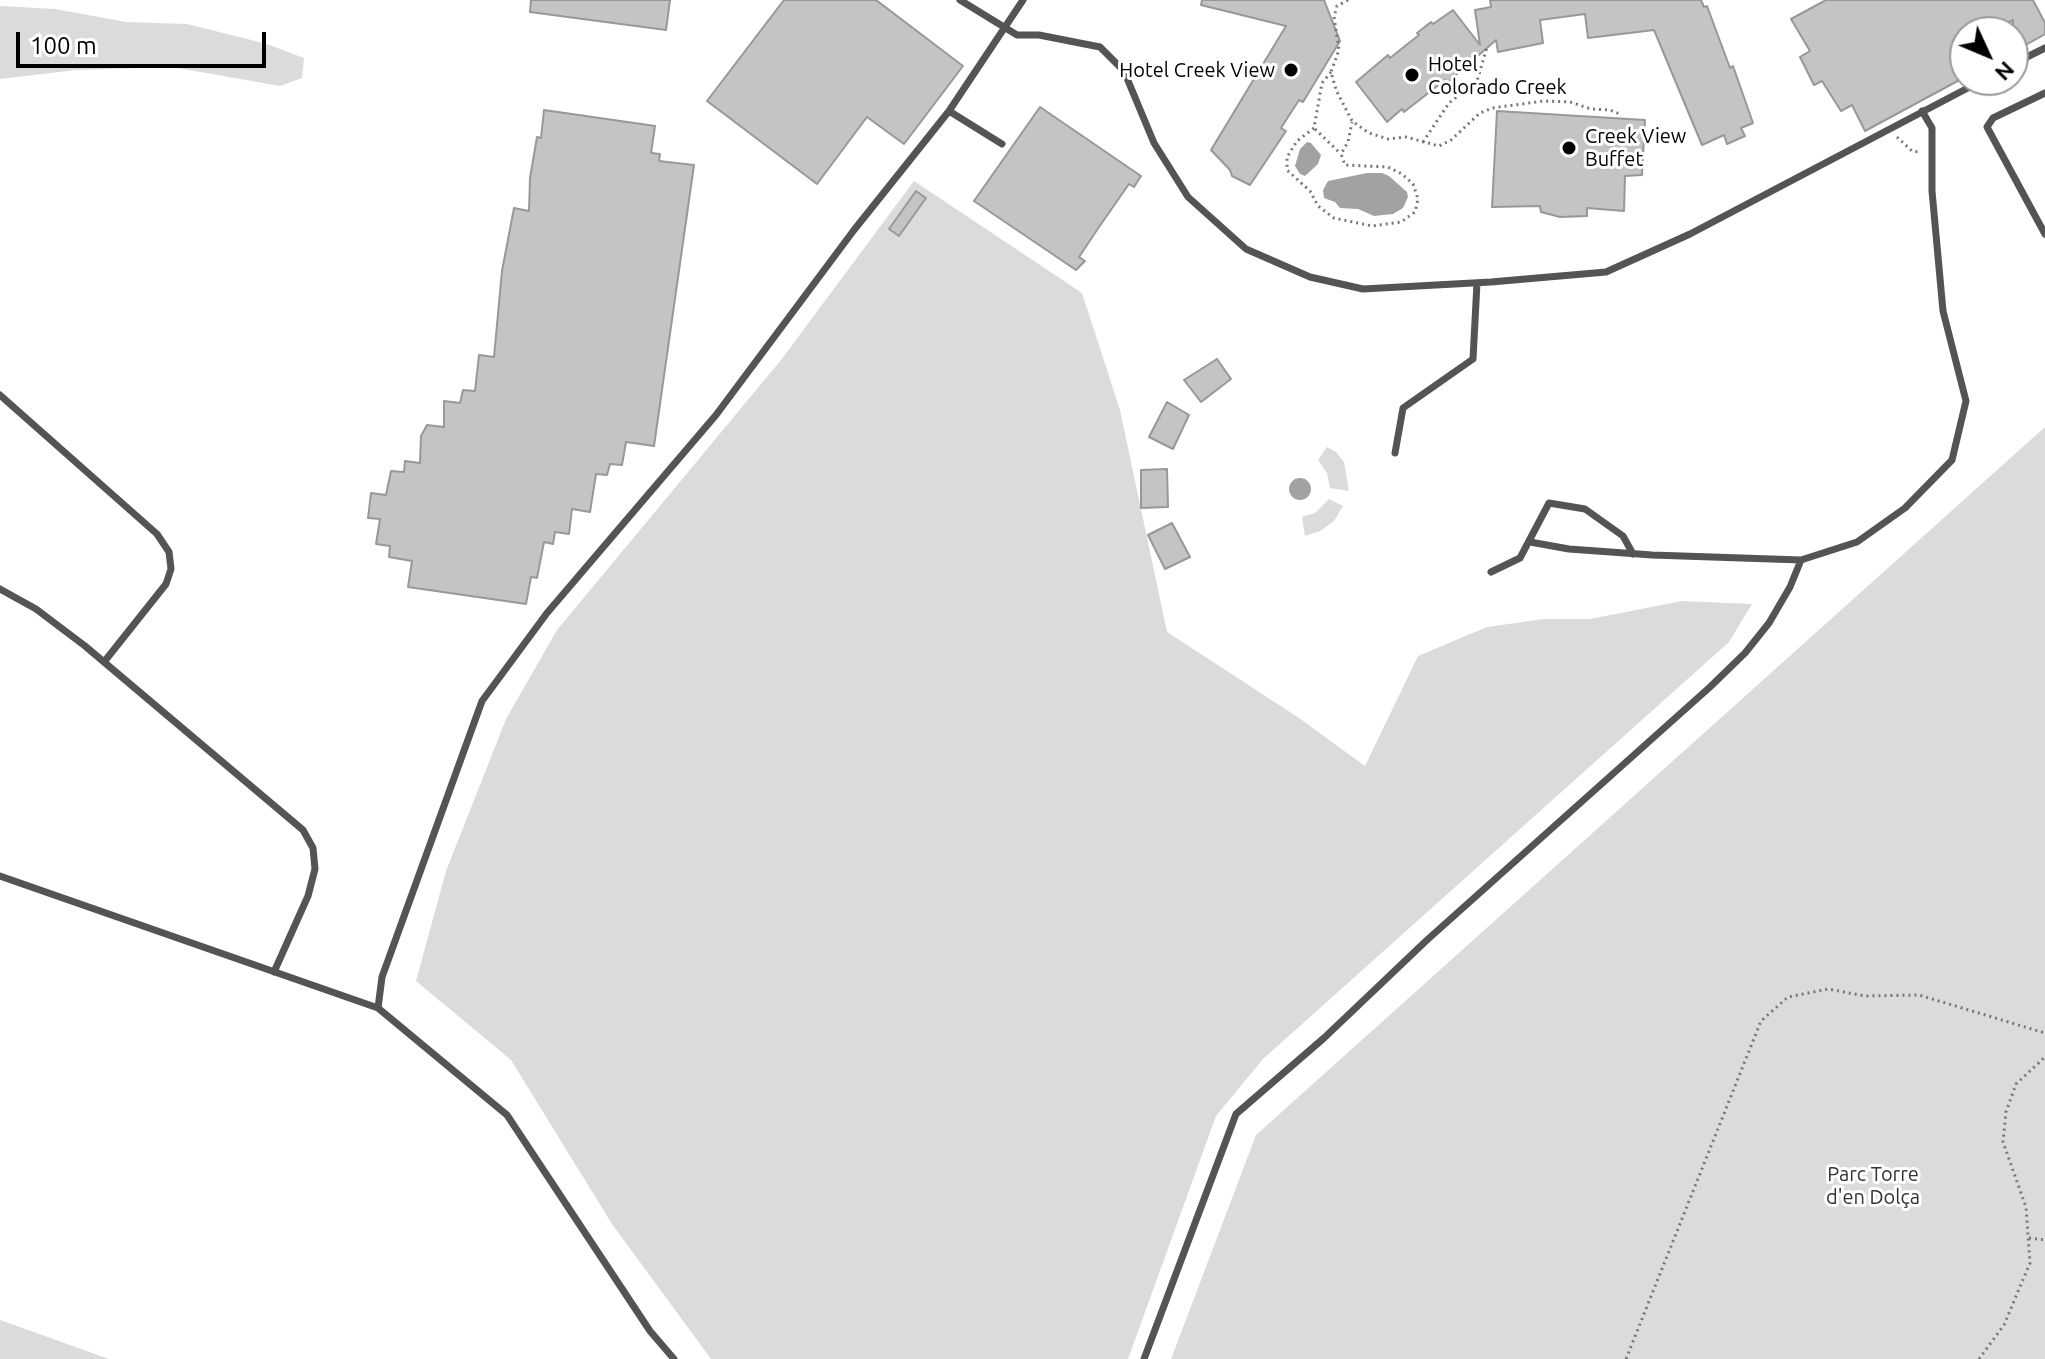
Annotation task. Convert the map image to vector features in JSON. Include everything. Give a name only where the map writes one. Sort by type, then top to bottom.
[{"type":"lane","points":[[960,0],[1017,35],[1039,35],[1100,47],[1124,71],[1154,143],[1188,197],[1246,249],[1310,277],[1363,289],[1606,272],[1690,234],[1952,96]]},
{"type":"lane","points":[[378,1008],[382,977],[482,701],[547,613],[716,415],[854,230],[949,111],[1023,0]]},
{"type":"lane","points":[[2045,93],[1993,118],[1987,127],[2045,234]]},
{"type":"lane","points":[[949,111],[1002,144]]},
{"type":"lane","points":[[1530,542],[1569,549],[1633,554],[1801,560],[1857,542],[1905,508],[1952,460],[1966,401],[1943,311],[1932,191],[1932,128],[1922,111]]},
{"type":"lane","points":[[1395,453],[1403,408],[1473,359],[1477,283]]},
{"type":"lane","points":[[0,395],[157,534],[169,552],[171,569],[166,584],[104,662]]},
{"type":"lane","points":[[1491,572],[1520,558],[1549,503],[1585,509],[1623,536],[1633,554]]},
{"type":"lane","points":[[1144,1359],[1236,1114],[1324,1038],[1427,940],[1745,653],[1769,623],[1790,587],[1801,560]]},
{"type":"lane","points":[[0,589],[36,609],[104,662],[303,830],[313,848],[315,869],[308,896],[274,972]]},
{"type":"lane","points":[[0,876],[378,1008],[507,1115],[650,1331],[674,1359]]},
{"type":"path","points":[[1314,128],[1341,154],[1345,165],[1388,167],[1402,174],[1413,184],[1418,199],[1415,212],[1401,222],[1372,226],[1334,218],[1318,206],[1310,191],[1287,170],[1287,157],[1297,141],[1314,128],[1322,83],[1331,72],[1339,50],[1335,5],[1348,0]]},
{"type":"path","points":[[1423,142],[1449,103],[1477,81],[1487,47]]},
{"type":"path","points":[[1331,72],[1336,90],[1352,121],[1369,133],[1388,139],[1406,137],[1439,146],[1451,140],[1480,113],[1518,103],[1570,102],[1622,115]]},
{"type":"path","points":[[1341,154],[1348,142],[1352,121]]},
{"type":"path","points":[[1889,129],[1912,151],[1932,154]]},
{"type":"path","points":[[1626,1359],[1761,1021],[1788,997],[1828,989],[1865,996],[1919,995],[2045,1033]]},
{"type":"path","points":[[1979,1359],[2004,1325],[2030,1263],[2026,1207],[2003,1142],[2006,1112],[2016,1084],[2045,1057]]},
{"type":"path","points":[[2028,1237],[2045,1240]]},
{"type":"green space","points":[[0,6],[55,9],[126,22],[187,24],[267,44],[304,58],[302,78],[280,86],[172,67],[76,70],[0,79]]},
{"type":"green space","points":[[914,181],[1082,293],[1120,410],[1167,632],[1299,718],[1365,766],[1418,656],[1487,627],[1544,619],[1590,619],[1682,601],[1752,604],[1729,642],[1263,1059],[1216,1116],[1128,1359],[711,1359],[612,1224],[511,1060],[416,981],[446,871],[506,719],[557,630],[781,360]]},
{"type":"green space","name":"Parc Torre d'en Dolça","points":[[2045,427],[2045,1359],[1171,1359],[1256,1135]]},
{"type":"green space","points":[[1327,447],[1344,462],[1349,491],[1330,488],[1327,473],[1318,460]]},
{"type":"green space","points":[[1329,499],[1343,506],[1334,521],[1320,531],[1305,536],[1302,517],[1315,513]]},
{"type":"green space","points":[[0,1320],[109,1359],[0,1359]]},
{"type":"shaded area","points":[[1307,142],[1321,155],[1318,164],[1305,176],[1295,166],[1300,149]]},
{"type":"shaded area","points":[[1367,173],[1389,176],[1407,192],[1403,208],[1393,214],[1374,216],[1358,209],[1340,208],[1335,202],[1324,198],[1323,190],[1328,181]]},
{"type":"shaded area","points":[[1296,478],[1304,478],[1311,489],[1304,500],[1296,500],[1289,493],[1289,485]]},
{"type":"building","points":[[531,0],[670,0],[666,30],[530,12]]},
{"type":"building","points":[[784,0],[876,0],[963,66],[904,144],[867,117],[817,184],[707,101]]},
{"type":"building","name":"Hotel Creek View","points":[[1202,0],[1324,0],[1340,41],[1303,102],[1299,100],[1281,128],[1286,131],[1250,185],[1232,176],[1211,150],[1286,26],[1201,5]]},
{"type":"building","name":"Hotel Colorado Creek","points":[[1490,0],[1701,0],[1704,7],[1707,6],[1730,68],[1733,66],[1753,123],[1741,128],[1745,136],[1727,144],[1724,135],[1702,145],[1654,30],[1588,38],[1585,14],[1540,20],[1543,43],[1498,52],[1496,40],[1447,83],[1445,80],[1387,122],[1356,82],[1388,55],[1390,58],[1419,35],[1417,33],[1431,22],[1433,24],[1453,10],[1480,45],[1475,10],[1491,7]]},
{"type":"building","points":[[1826,0],[2033,0],[2045,23],[2045,34],[2029,43],[2029,16],[1949,16],[1949,86],[1865,131],[1852,105],[1841,111],[1822,81],[1814,85],[1800,57],[1810,51],[1791,19]]},
{"type":"building","points":[[1040,107],[1141,176],[1134,187],[1129,184],[1099,227],[1079,257],[1085,261],[1076,270],[974,201]]},
{"type":"building","points":[[544,110],[655,126],[651,153],[660,154],[659,161],[694,165],[654,446],[626,442],[622,465],[610,464],[607,475],[596,474],[590,512],[572,509],[569,534],[555,532],[553,544],[544,542],[537,578],[531,577],[526,604],[408,587],[412,561],[389,557],[390,546],[376,544],[380,519],[368,518],[371,493],[386,495],[391,471],[404,472],[405,461],[420,463],[421,436],[427,425],[444,427],[444,401],[460,403],[463,390],[475,391],[479,355],[494,357],[502,271],[514,208],[529,211],[530,178],[537,137],[541,138]]},
{"type":"building","name":"Creek View Buffet","points":[[1497,111],[1645,120],[1642,175],[1625,176],[1624,211],[1587,208],[1587,216],[1560,217],[1541,212],[1540,206],[1492,207]]},
{"type":"building","points":[[916,191],[926,198],[899,236],[889,229]]},
{"type":"building","points":[[1217,359],[1231,379],[1201,402],[1184,380]]},
{"type":"building","points":[[1167,402],[1189,415],[1173,449],[1149,437]]},
{"type":"building","points":[[1167,469],[1168,507],[1141,508],[1141,470]]},
{"type":"building","points":[[1172,523],[1190,557],[1165,569],[1148,535]]},
{"type":"place","name":"Hotel Creek View","points":[[1291,70]]},
{"type":"place","name":"Hotel Colorado Creek","points":[[1412,75]]},
{"type":"place","name":"Creek View Buffet","points":[[1569,148]]}]
